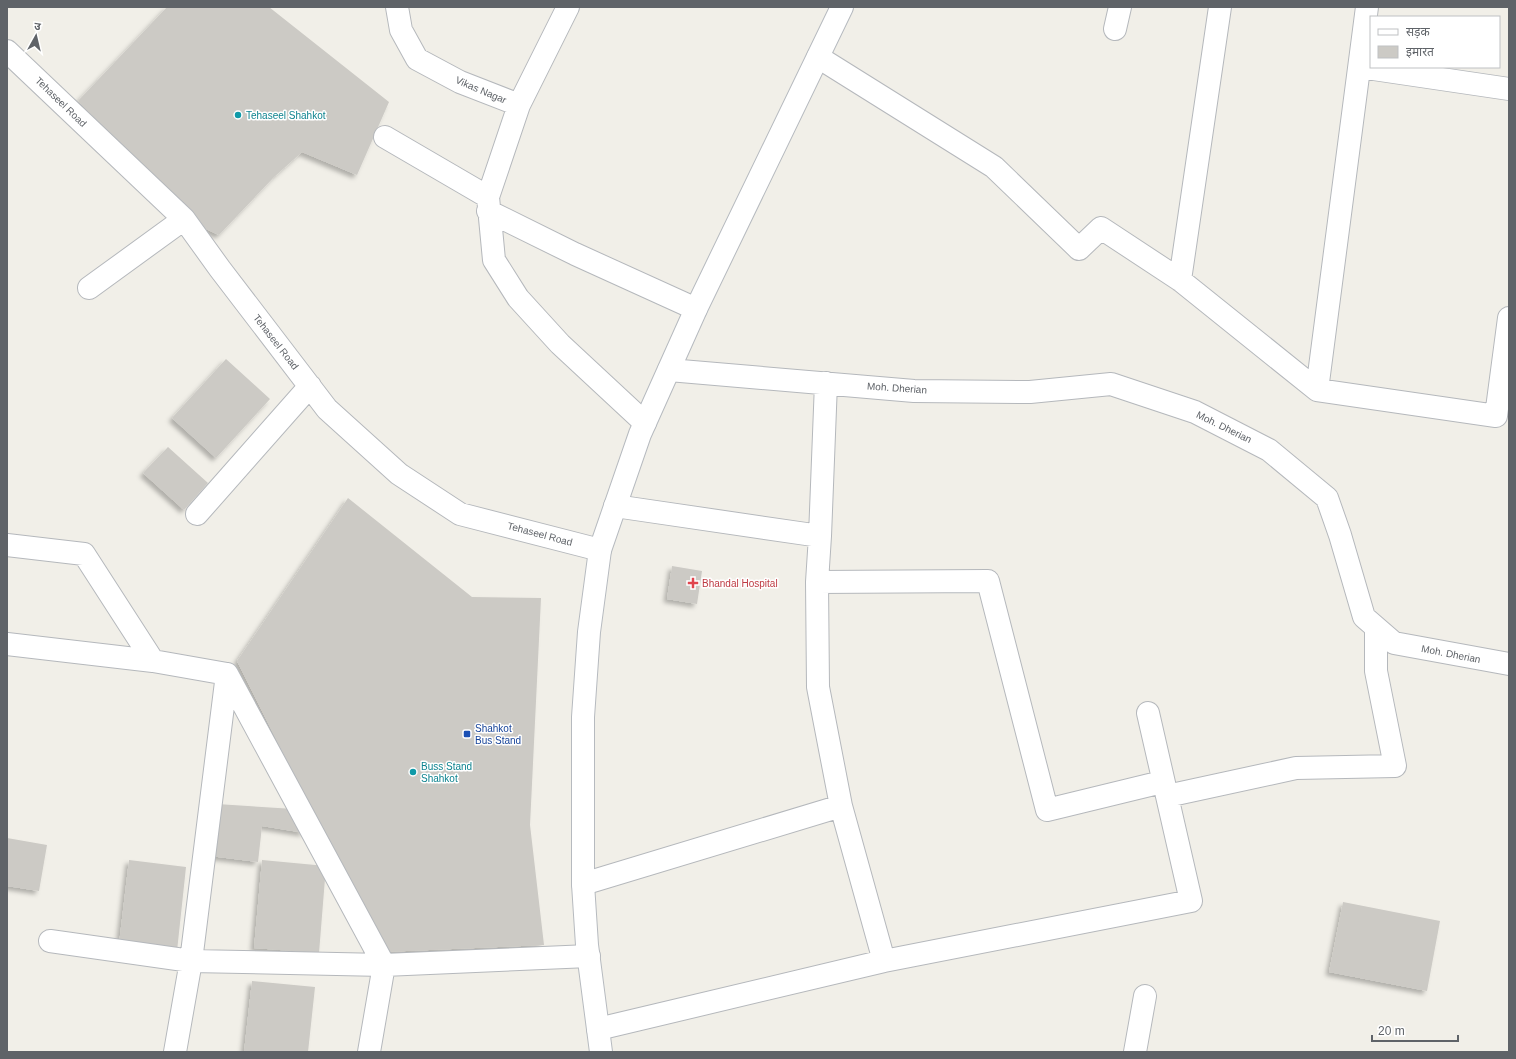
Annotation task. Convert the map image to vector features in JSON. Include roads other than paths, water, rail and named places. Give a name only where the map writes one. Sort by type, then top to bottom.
[{"type":"street","name":"Vikas Nagar","points":[[397,7],[400,30],[417,59],[460,82],[519,105],[568,7]]},
{"type":"street","points":[[601,1052],[589,956],[583,884],[583,717],[589,632],[600,550],[621,486],[645,423],[696,309],[842,7]]},
{"type":"street","points":[[1115,29],[1120,7]]},
{"type":"street","points":[[1180,280],[1220,7]]},
{"type":"street","points":[[1317,390],[1367,7]]},
{"type":"street","name":"Tehaseel Road","points":[[7,50],[184,219],[220,269],[327,409],[399,474],[460,514],[600,550]]},
{"type":"street","points":[[818,57],[994,167],[1080,249],[1101,228],[1180,280],[1317,390],[1496,416],[1509,318]]},
{"type":"street","points":[[1360,67],[1509,89]]},
{"type":"street","points":[[519,105],[488,204],[494,260],[518,298],[560,344],[645,423]]},
{"type":"street","points":[[385,136],[488,204],[575,254],[696,309]]},
{"type":"street","points":[[89,288],[184,219]]},
{"type":"street","name":"Moh. Dherian","points":[[669,370],[914,391],[1030,392],[1111,384],[1195,412],[1269,450],[1327,498],[1340,535],[1364,618],[1394,643],[1509,664]]},
{"type":"street","points":[[826,383],[817,582],[818,687],[842,806],[884,961]]},
{"type":"street","points":[[197,514],[310,386]]},
{"type":"street","points":[[615,506],[820,536]]},
{"type":"street","points":[[7,545],[84,554],[153,661]]},
{"type":"street","points":[[817,582],[988,581],[1047,810],[1164,789],[1296,768],[1395,766],[1376,671],[1376,628]]},
{"type":"street","points":[[7,644],[153,661],[227,674]]},
{"type":"street","points":[[175,1052],[191,961],[227,674]]},
{"type":"street","points":[[227,674],[384,965],[369,1052]]},
{"type":"street","points":[[598,1029],[884,961],[1191,901],[1164,789],[1148,713]]},
{"type":"street","points":[[583,884],[842,806]]},
{"type":"street","points":[[50,941],[191,961],[384,965],[589,956]]},
{"type":"street","points":[[1135,1052],[1145,996]]},
{"type":"place","name":"Tehaseel Shahkot","points":[[238,115]]},
{"type":"place","name":"Bhandal Hospital","points":[[693,583]]},
{"type":"place","name":"Shahkot Bus Stand","points":[[467,734]]},
{"type":"place","name":"Buss Stand Shahkot","points":[[413,772]]}]
